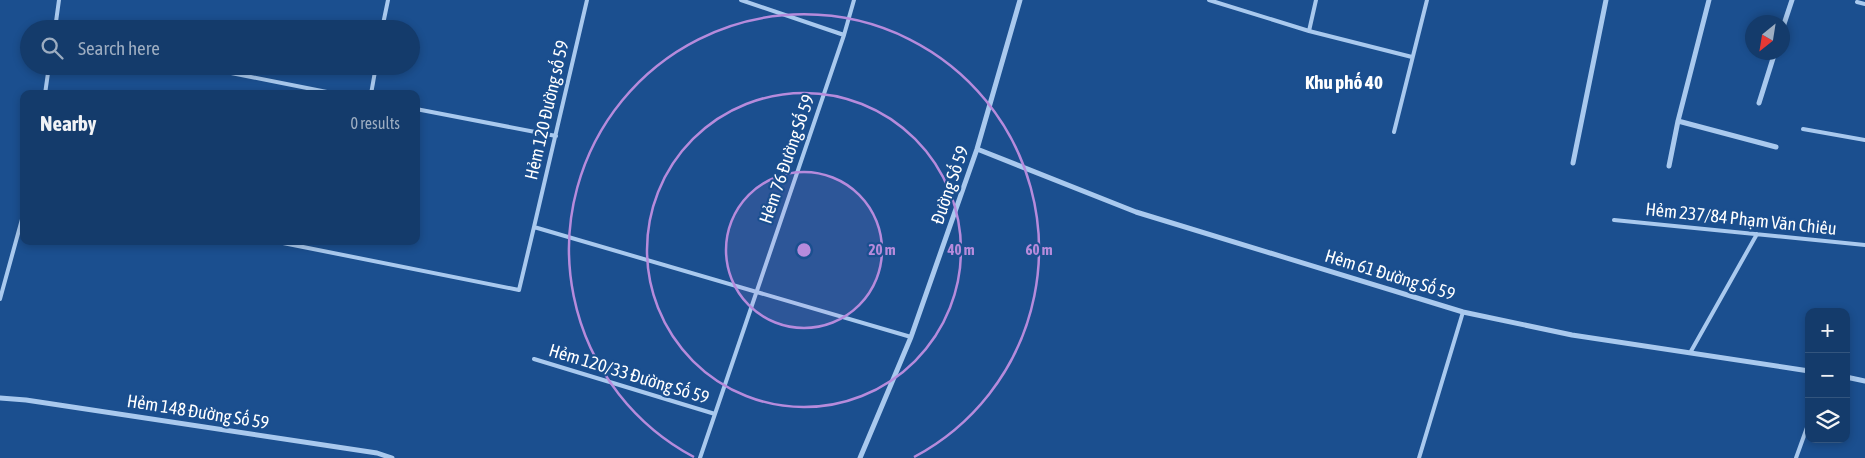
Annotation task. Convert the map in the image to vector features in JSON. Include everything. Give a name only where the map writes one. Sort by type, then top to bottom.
[{"type":"street","name":"Đường Số 59","points":[[860,458],[911,337],[977,149],[1020,0]]},
{"type":"street","points":[[1572,163],[1606,0]]},
{"type":"street","points":[[1669,166],[1678,121],[1709,0]]},
{"type":"street","points":[[1787,15],[1792,0]]},
{"type":"street","points":[[1760,103],[1773,60]]},
{"type":"street","points":[[1678,121],[1776,147]]},
{"type":"street","name":"Hẻm 61 Đường Số 59","points":[[977,149],[1136,212],[1463,312],[1572,335],[1805,370]]},
{"type":"street","points":[[1850,378],[1865,381]]},
{"type":"street","name":"Hẻm 148 Đường Số 59","points":[[0,398],[26,400],[392,458]]},
{"type":"lane","points":[[57,20],[60,0]]},
{"type":"lane","points":[[384,20],[388,0]]},
{"type":"lane","name":"Hẻm 120 Đường số 59","points":[[293,245],[519,290],[588,0]]},
{"type":"lane","points":[[741,0],[844,34]]},
{"type":"lane","name":"Hẻm 76 Đường Số 59","points":[[756,292],[854,0]]},
{"type":"lane","points":[[1209,0],[1309,31],[1412,57]]},
{"type":"lane","points":[[1309,31],[1316,0]]},
{"type":"lane","points":[[1394,132],[1427,0]]},
{"type":"lane","points":[[1857,2],[1865,4]]},
{"type":"lane","points":[[46,90],[48,75]]},
{"type":"lane","points":[[241,75],[317,90]]},
{"type":"lane","points":[[372,90],[374,75]]},
{"type":"lane","points":[[420,110],[556,136]]},
{"type":"lane","points":[[1803,129],[1865,140]]},
{"type":"lane","name":"Hẻm 237/84 Phạm Văn Chiêu","points":[[1614,220],[1865,244]]},
{"type":"lane","points":[[0,299],[20,226]]},
{"type":"lane","points":[[534,227],[911,337]]},
{"type":"lane","points":[[1690,353],[1756,234]]},
{"type":"lane","points":[[700,458],[756,292]]},
{"type":"lane","points":[[1419,458],[1463,312]]},
{"type":"lane","name":"Hẻm 120/33 Đường Số 59","points":[[534,360],[715,414]]},
{"type":"lane","points":[[1796,458],[1805,433]]},
{"type":"district","name":"Khu phố 40","points":[[1344,82]]}]
